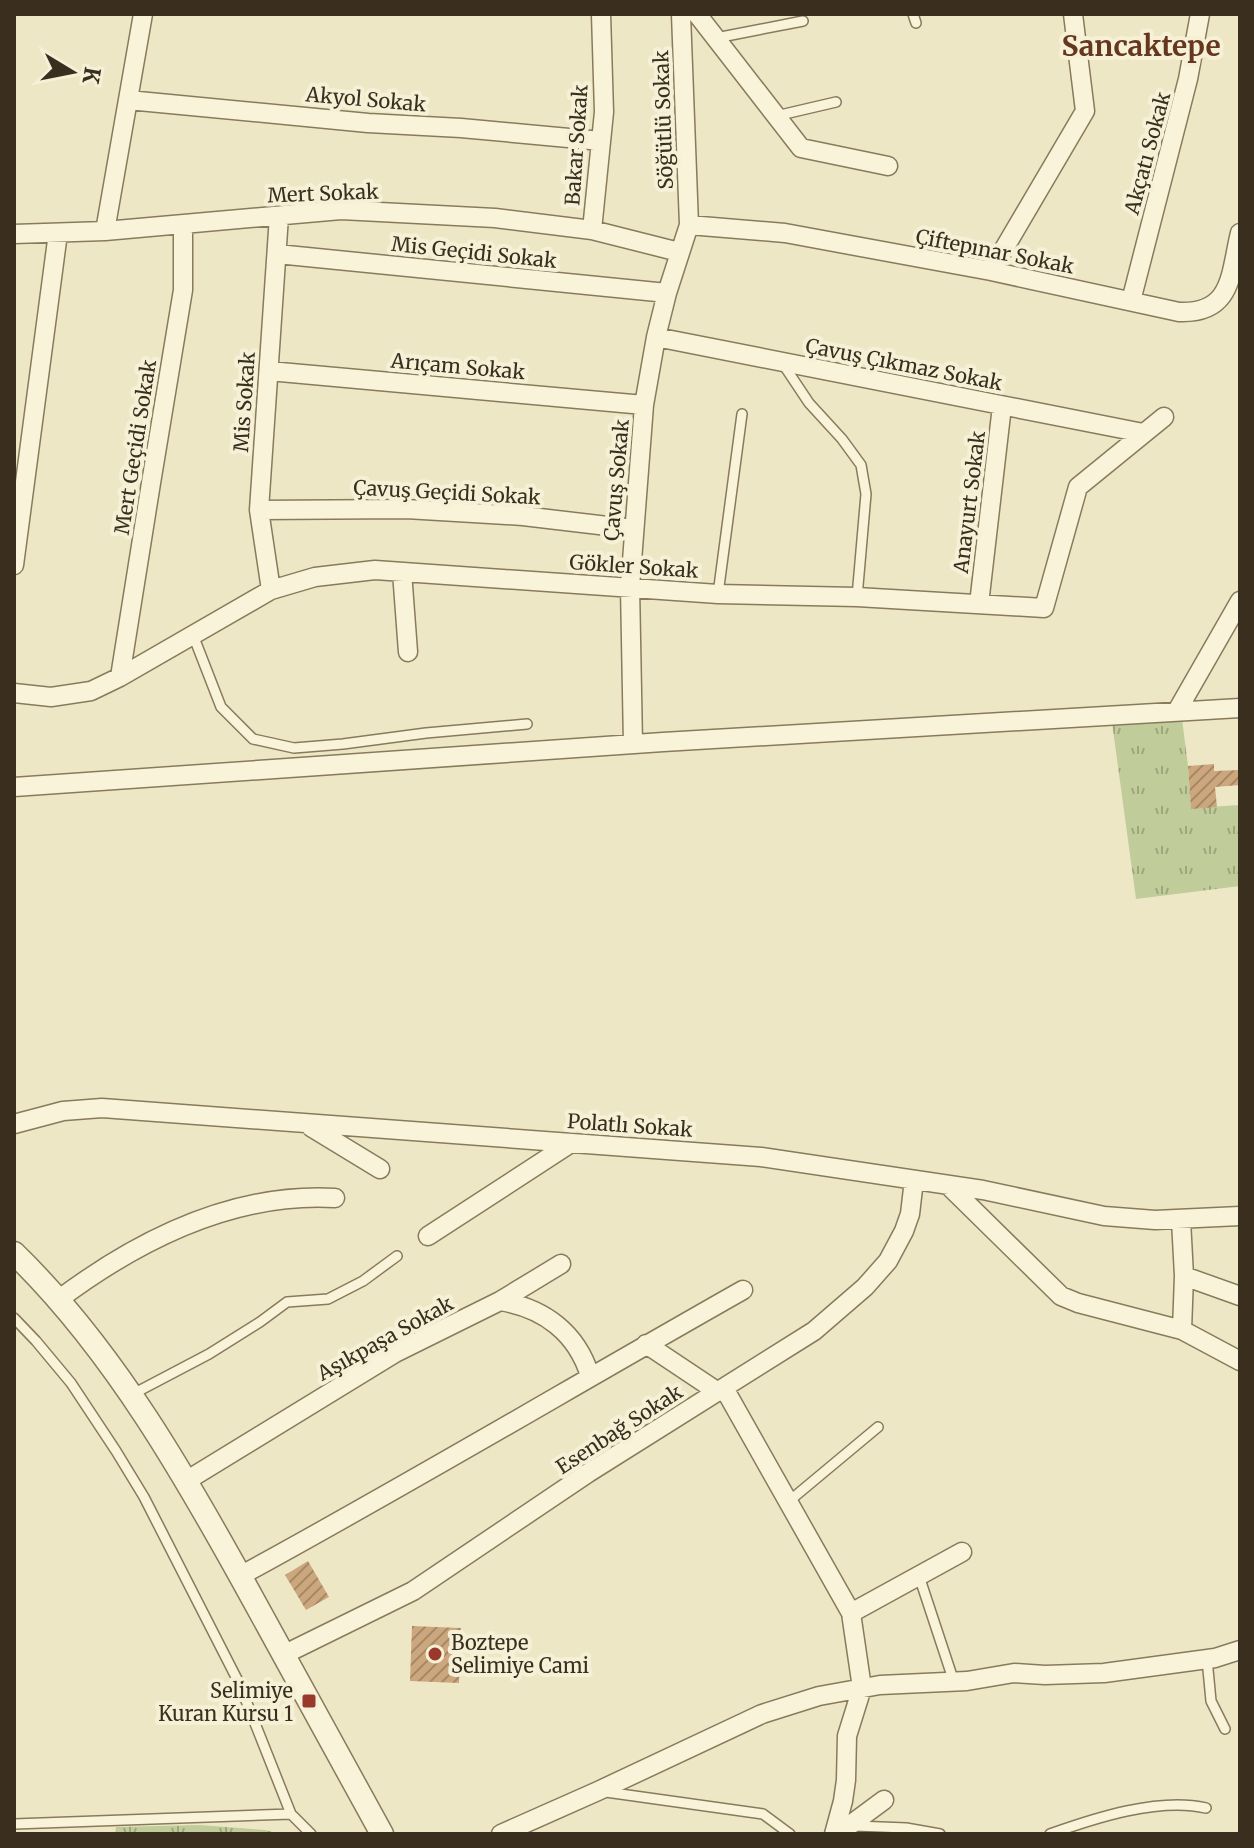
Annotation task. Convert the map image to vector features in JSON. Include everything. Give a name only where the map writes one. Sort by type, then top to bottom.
[{"type":"street","points":[[105,231],[143,14]]},
{"type":"street","name":"Bakar Sokak","points":[[592,230],[604,112],[601,14]]},
{"type":"street","name":"Söğütlü Sokak","points":[[681,14],[689,225]]},
{"type":"street","points":[[697,14],[801,148],[888,166]]},
{"type":"street","points":[[991,271],[1085,111],[1073,14]]},
{"type":"street","name":"Akçatı Sokak","points":[[1131,301],[1188,79],[1200,14]]},
{"type":"street","name":"Akyol Sokak","points":[[128,100],[601,141]]},
{"type":"street","name":"Mert Sokak","points":[[14,234],[105,231],[341,210],[495,218],[592,230],[679,252]]},
{"type":"street","name":"Mis Sokak","points":[[271,590],[259,510],[279,216]]},
{"type":"street","name":"Mert Geçidi Sokak","points":[[120,677],[183,290],[183,224]]},
{"type":"street","name":"Çavuş Sokak","points":[[633,744],[630,587],[644,405],[667,293],[689,225]]},
{"type":"street","name":"Çiftepınar Sokak","points":[[689,225],[785,233],[991,271],[1179,312],[1199,311],[1212,306],[1225,291],[1240,233]]},
{"type":"street","points":[[14,565],[58,233]]},
{"type":"street","name":"Mis Geçidi Sokak","points":[[277,254],[667,293]]},
{"type":"street","name":"Çavuş Çıkmaz Sokak","points":[[656,337],[1143,433]]},
{"type":"street","name":"Arıçam Sokak","points":[[269,371],[644,405]]},
{"type":"street","name":"Anayurt Sokak","points":[[979,604],[1002,406]]},
{"type":"street","name":"Gökler Sokak","points":[[14,693],[51,697],[91,691],[271,590],[315,577],[375,570],[718,594],[857,597],[1044,608],[1078,487],[1164,417]]},
{"type":"street","name":"Çavuş Geçidi Sokak","points":[[259,510],[420,509],[523,516],[633,529]]},
{"type":"street","points":[[402,572],[408,652]]},
{"type":"street","points":[[1177,711],[1240,601]]},
{"type":"street","points":[[14,787],[633,744],[1240,708]]},
{"type":"street","name":"Polatlı Sokak","points":[[14,1124],[63,1111],[102,1108],[761,1157],[1008,1195],[1104,1216],[1181,1220],[1240,1216]]},
{"type":"street","points":[[306,1124],[380,1169]]},
{"type":"street","points":[[428,1236],[571,1143]]},
{"type":"street","name":"Esenbağ Sokak","points":[[283,1655],[413,1591],[588,1473],[814,1331],[878,1275],[893,1254],[910,1214],[914,1180]]},
{"type":"street","points":[[949,1186],[1061,1296],[1182,1330],[1240,1361]]},
{"type":"street","points":[[58,1300],[96,1272],[137,1248],[208,1217],[260,1202],[298,1197],[335,1198]]},
{"type":"street","points":[[1181,1220],[1184,1276],[1182,1330]]},
{"type":"street","points":[[14,1253],[58,1300],[130,1395],[186,1481],[382,1834]]},
{"type":"street","name":"Aşıkpaşa Sokak","points":[[186,1481],[395,1353],[500,1301],[561,1264]]},
{"type":"street","points":[[1184,1276],[1240,1296]]},
{"type":"street","points":[[240,1576],[430,1471],[743,1290]]},
{"type":"street","points":[[500,1301],[532,1309],[563,1329],[580,1350],[590,1376]]},
{"type":"street","points":[[646,1344],[721,1390],[851,1613],[862,1688],[847,1736],[843,1801],[850,1831],[884,1800]]},
{"type":"street","points":[[851,1613],[962,1552]]},
{"type":"street","points":[[501,1834],[762,1714],[819,1696],[862,1688],[954,1682],[1014,1673],[1104,1673],[1207,1659],[1240,1650]]},
{"type":"lane","points":[[715,38],[803,21]]},
{"type":"lane","points":[[776,116],[836,102]]},
{"type":"lane","points":[[781,362],[809,403],[861,465],[866,494],[857,597]]},
{"type":"lane","points":[[718,594],[742,414]]},
{"type":"lane","points":[[193,635],[221,707],[253,739],[294,748],[527,724]]},
{"type":"lane","points":[[130,1395],[221,1347],[287,1302],[328,1299],[363,1281],[397,1256]]},
{"type":"lane","points":[[14,1318],[71,1383],[144,1497],[239,1683],[291,1814],[311,1834]]},
{"type":"lane","points":[[788,1502],[878,1427]]},
{"type":"lane","points":[[919,1576],[954,1682]]},
{"type":"lane","points":[[1207,1659],[1211,1701],[1225,1729]]},
{"type":"lane","points":[[598,1791],[763,1814],[790,1834]]},
{"type":"lane","points":[[1050,1834],[1161,1805],[1191,1804],[1206,1808]]},
{"type":"lane","points":[[16,1824],[291,1814]]},
{"type":"lane","points":[[16,1824],[42,1833]]},
{"type":"lane","points":[[850,1831],[906,1828],[940,1834]]},
{"type":"green space","points":[[1181,711],[1191,808],[1240,805],[1240,886],[1136,899],[1111,715]]},
{"type":"green space","points":[[200,1825],[281,1834],[115,1834],[116,1827]]},
{"type":"building","points":[[1214,764],[1214,771],[1240,770],[1240,785],[1215,787],[1217,807],[1191,809],[1188,766]]},
{"type":"building","points":[[308,1561],[329,1597],[306,1610],[285,1575]]},
{"type":"building","name":"Boztepe Selimiye Cami","points":[[412,1626],[461,1628],[459,1683],[410,1681]]},
{"type":"place","name":"Boztepe Selimiye Cami","points":[[435,1654]]},
{"type":"place","name":"Selimiye Kuran Kursu 1","points":[[309,1701]]},
{"type":"district","name":"Sancaktepe","points":[[1141,46]]}]
